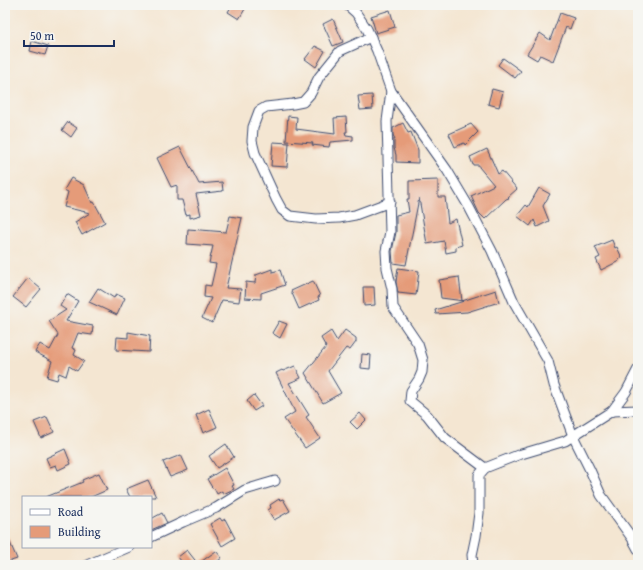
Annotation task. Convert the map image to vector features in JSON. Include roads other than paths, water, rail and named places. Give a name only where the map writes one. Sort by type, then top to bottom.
[{"type":"street","points":[[347,5],[356,13],[367,29],[377,51],[391,91],[448,170],[469,207],[492,251],[514,302],[548,361],[554,385],[573,436],[601,495],[632,538],[638,549]]},
{"type":"street","points":[[371,37],[340,50],[319,77],[311,93],[303,102],[266,107],[259,111],[253,127],[252,141],[256,154],[276,199],[282,210],[290,216],[316,219],[339,218],[355,215],[390,202]]},
{"type":"street","points":[[391,91],[387,121],[390,232],[386,259],[392,289],[392,304],[397,314],[418,344],[423,360],[422,372],[411,391],[410,401],[427,415],[445,438],[484,468]]},
{"type":"street","points":[[473,565],[472,555],[479,513],[479,475],[484,468],[518,455],[558,444],[612,411],[626,392],[638,369]]},
{"type":"street","points":[[612,411],[638,410]]},
{"type":"street","points":[[152,537],[216,508],[245,490],[276,481]]},
{"type":"street","points":[[87,565],[127,548]]}]
